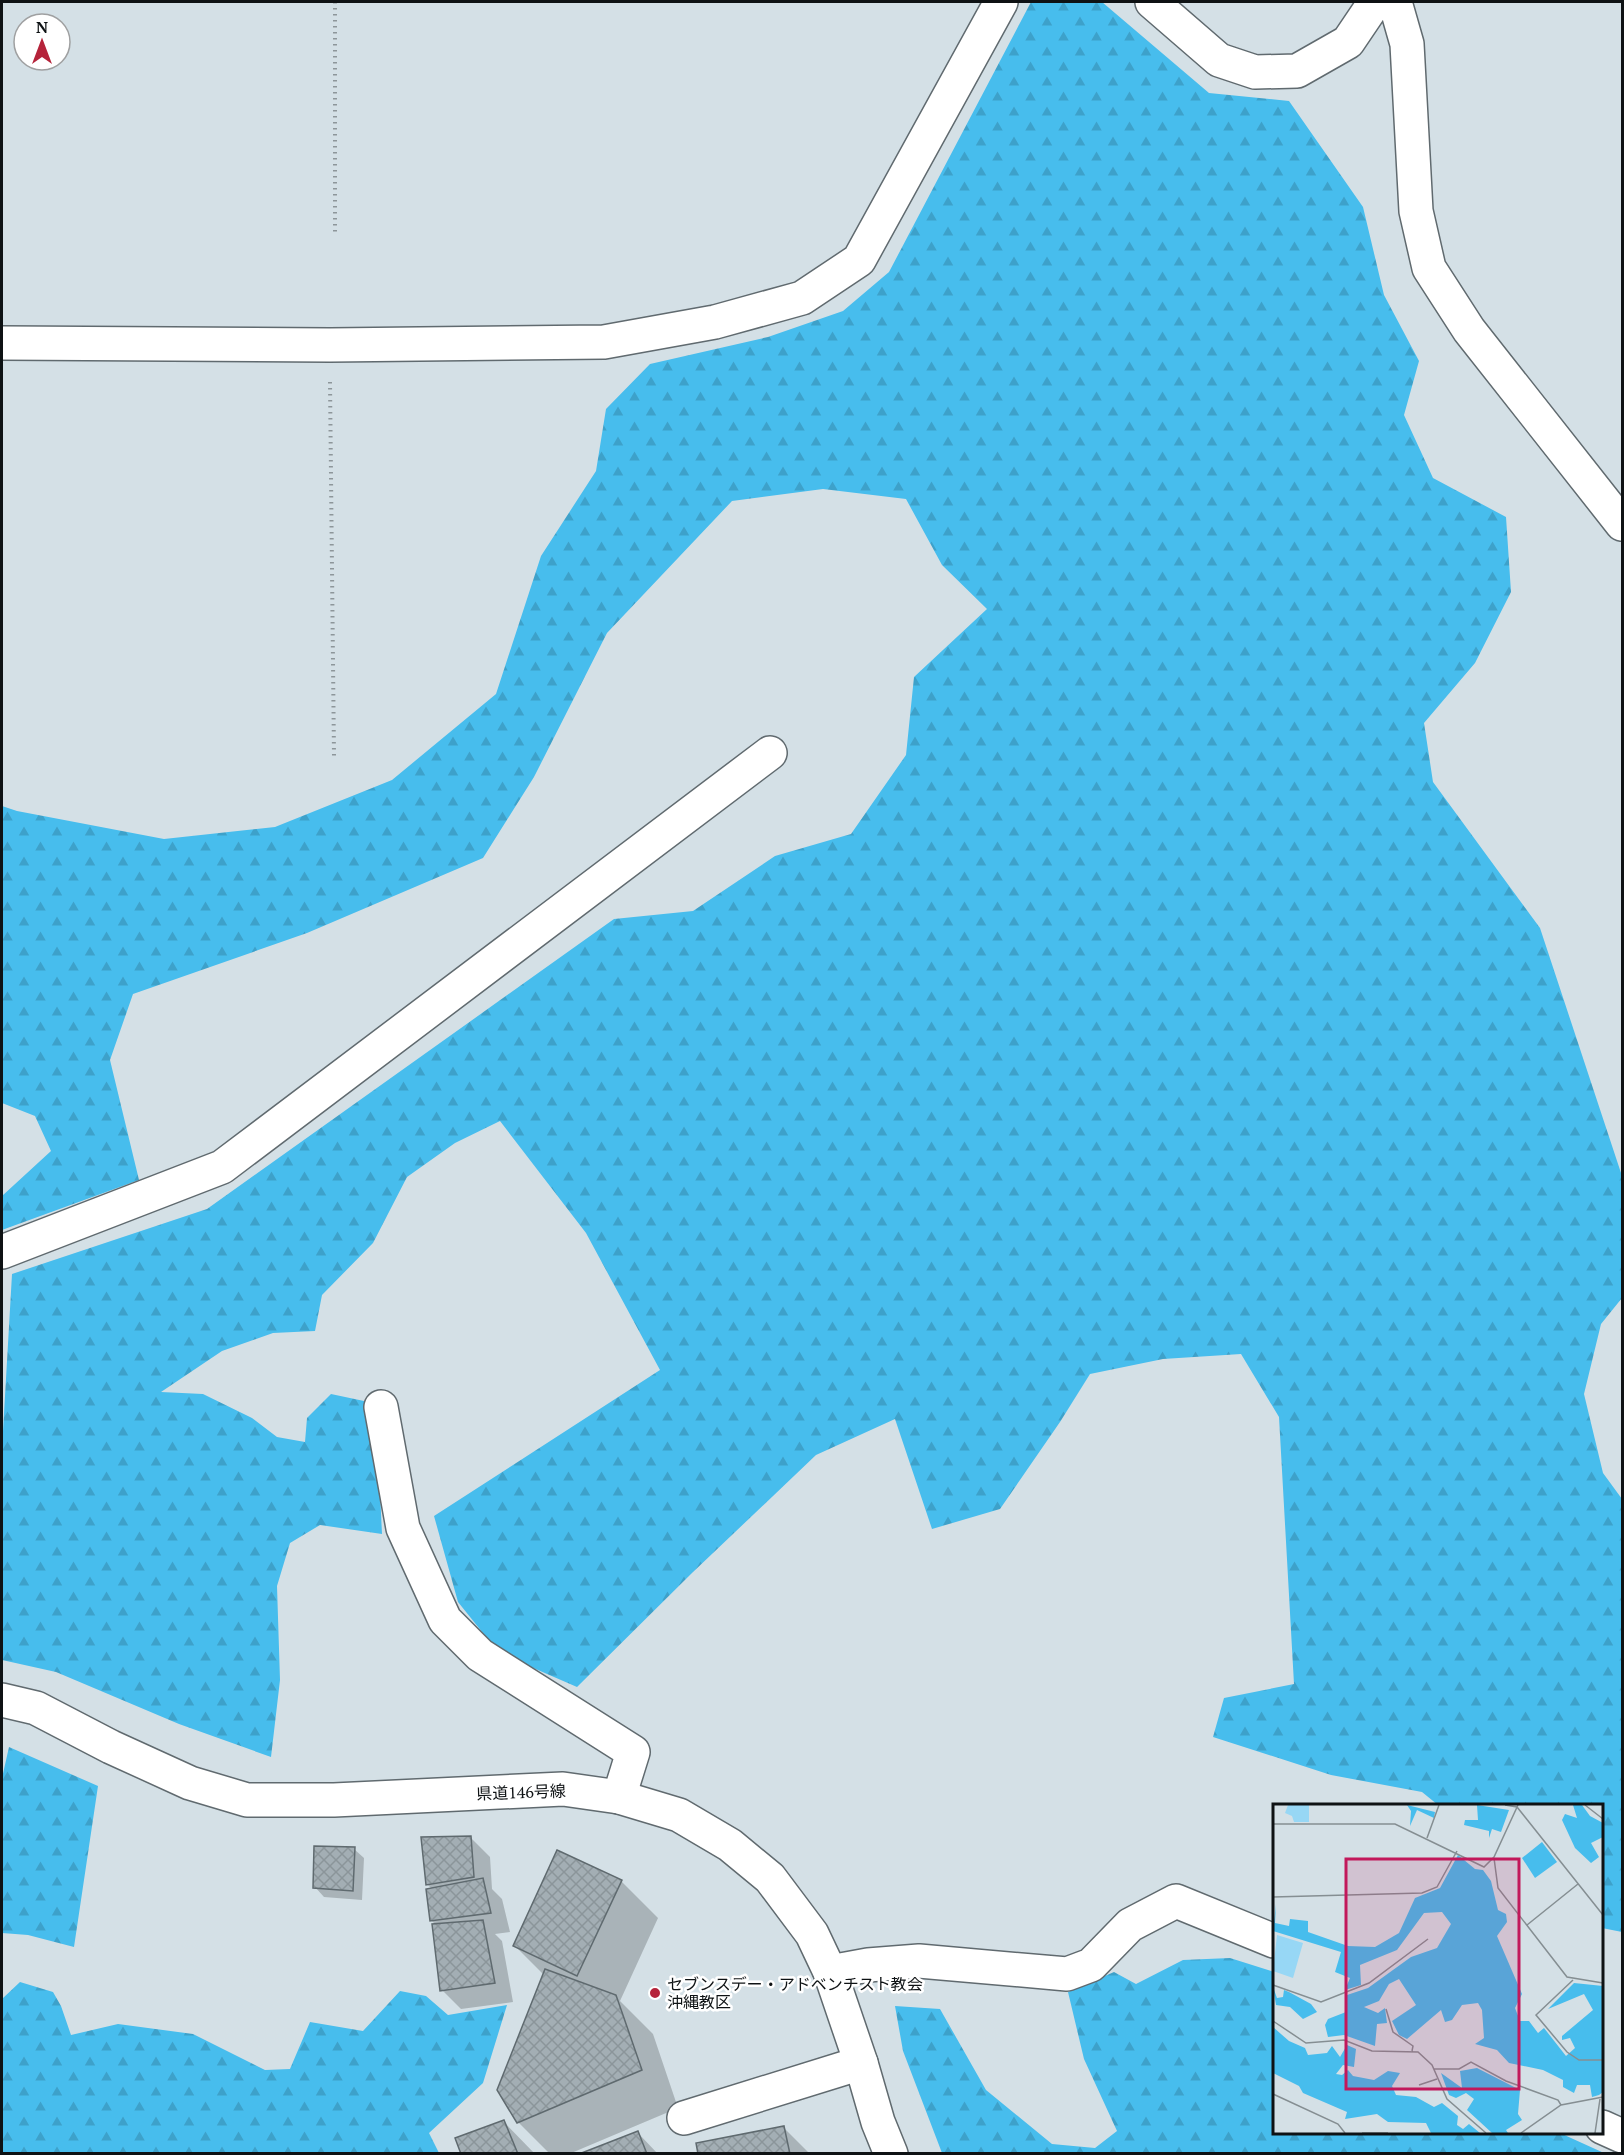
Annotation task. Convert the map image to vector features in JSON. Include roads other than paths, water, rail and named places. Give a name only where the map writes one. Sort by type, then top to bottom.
[{"type":"street","points":[[2,343],[330,345],[604,342],[715,322],[802,298],[859,260],[1001,2]]},
{"type":"street","points":[[1152,2],[1219,60],[1255,72],[1297,71],[1348,42],[1375,2]]},
{"type":"street","points":[[1395,2],[1407,44],[1416,210],[1429,268],[1469,330],[1623,524]]},
{"type":"street","points":[[2,1252],[222,1167],[770,753]]},
{"type":"street","points":[[381,1407],[403,1528],[445,1620],[480,1655],[633,1752],[619,1797]]},
{"type":"street","name":"県道146号線","points":[[2,1700],[36,1708],[111,1747],[190,1783],[248,1800],[334,1800],[563,1789],[619,1797],[679,1815],[730,1845],[770,1878],[812,1934],[830,1972],[878,2122],[891,2154]]},
{"type":"street","points":[[830,1972],[868,1965],[919,1961],[1067,1974],[1091,1965],[1130,1925],[1176,1901],[1273,1940]]},
{"type":"street","points":[[684,2118],[861,2063]]},
{"type":"street","points":[[1603,2127],[1623,2136]]},
{"type":"place","name":"セブンスデー・アドベンチスト教会 沖縄教区","points":[[655,1993]]}]
